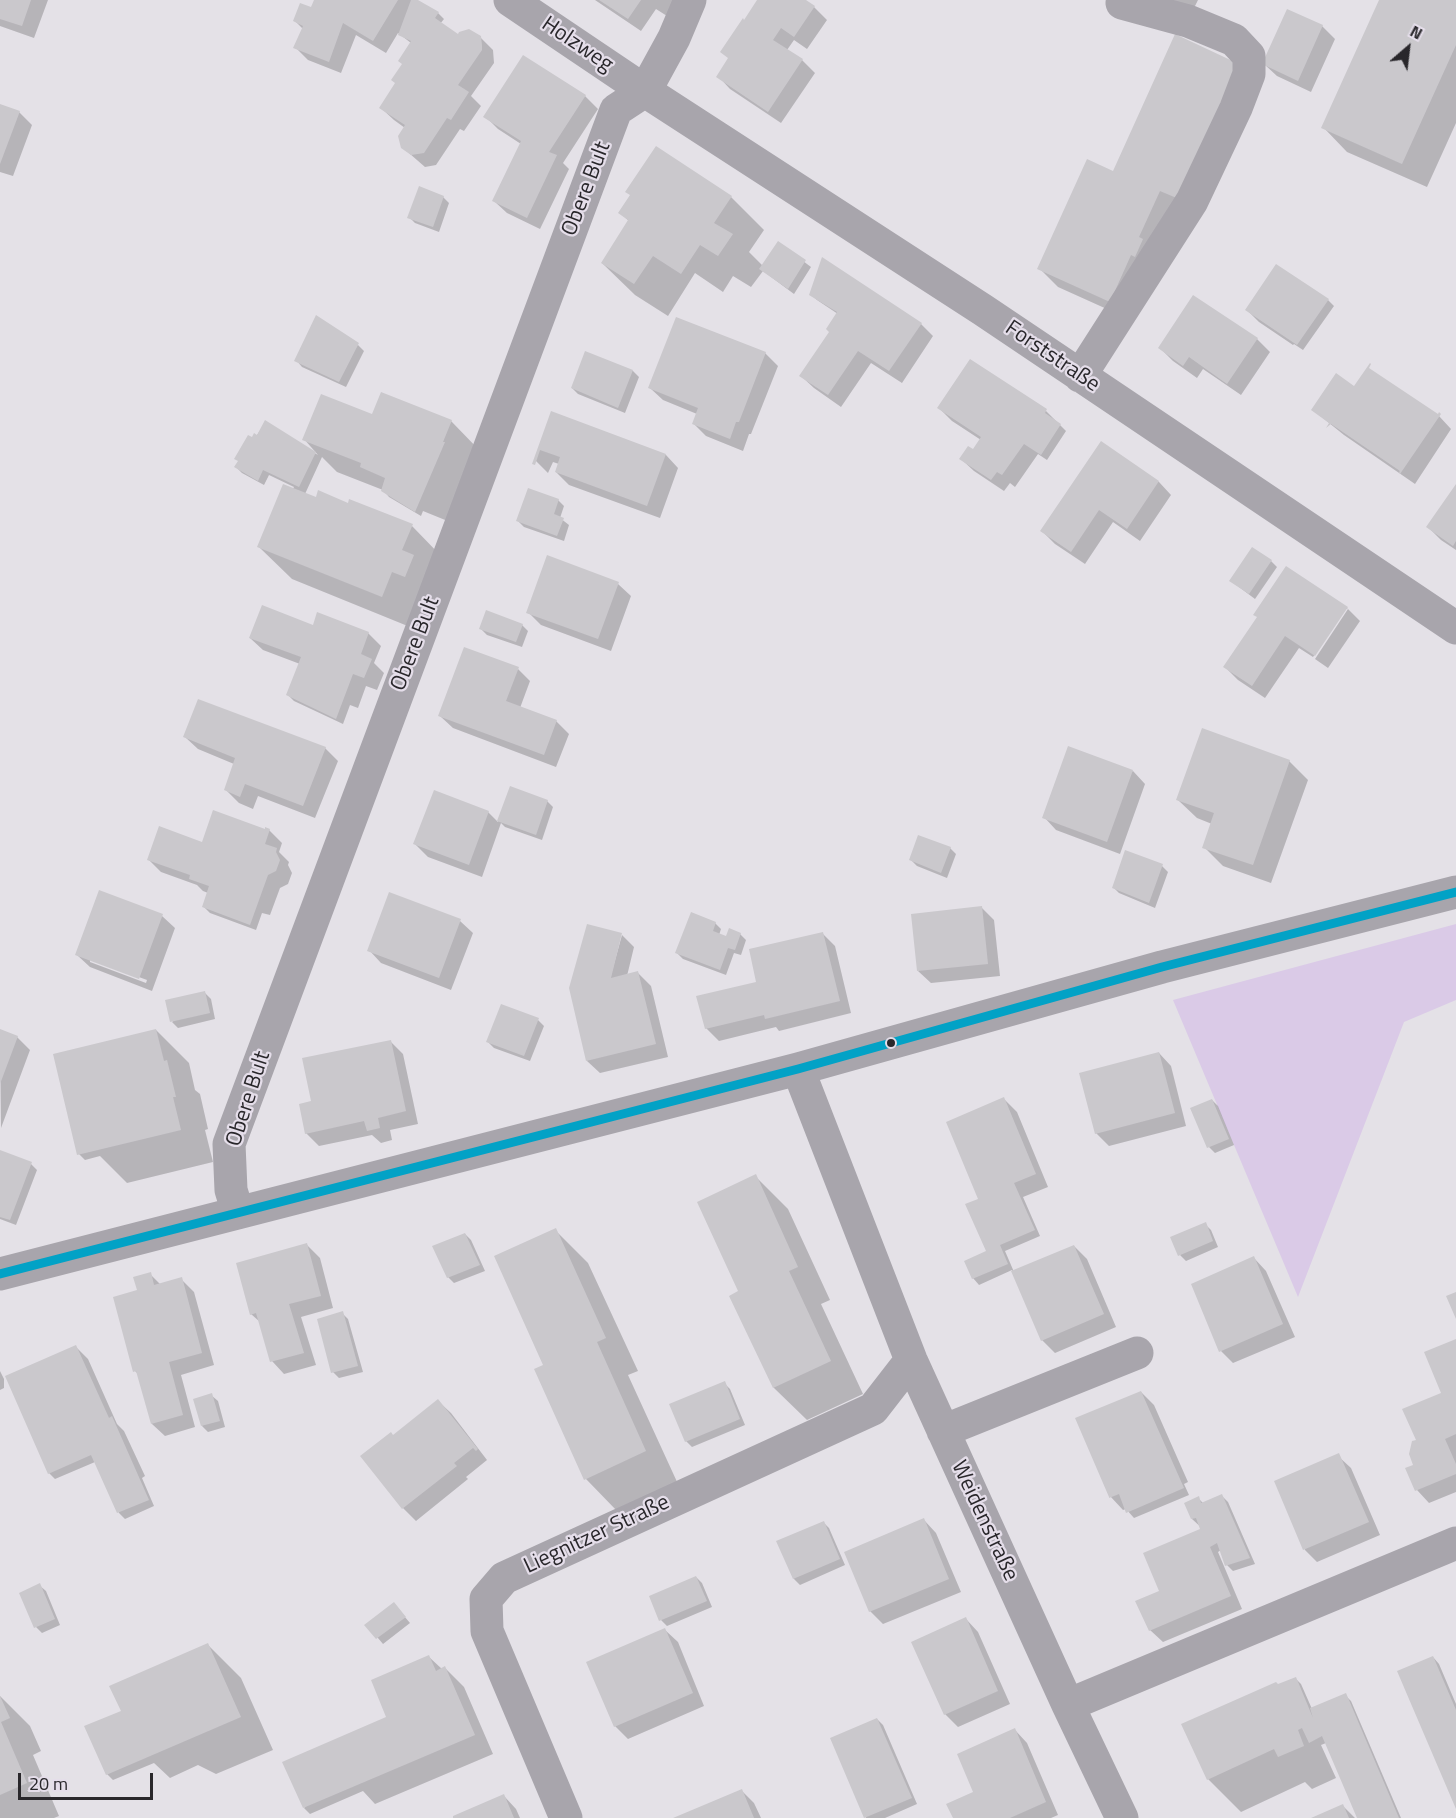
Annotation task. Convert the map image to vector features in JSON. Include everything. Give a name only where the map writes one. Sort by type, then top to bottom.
[{"type":"street","name":"Holzweg","points":[[510,0],[645,91]]},
{"type":"street","points":[[645,91],[674,39],[690,0]]},
{"type":"street","points":[[1080,376],[1192,201],[1236,108],[1249,74],[1249,56],[1234,40],[1188,21],[1122,3]]},
{"type":"street","name":"Forststraße","points":[[645,91],[983,310],[1456,628]]},
{"type":"street","name":"Obere Bult","points":[[238,1213],[231,1190],[229,1144],[616,110],[645,91]]},
{"type":"street","points":[[0,1274],[798,1069],[1162,967],[1456,892]]},
{"type":"street","name":"Weidenstraße","points":[[798,1069],[911,1360],[1122,1818]]},
{"type":"street","points":[[943,1431],[1137,1353]]},
{"type":"street","name":"Liegnitzer Straße","points":[[566,1818],[487,1631],[486,1599],[504,1578],[873,1409],[911,1360]]},
{"type":"street","points":[[1068,1704],[1456,1543]]},
{"type":"shaded area","points":[[1456,924],[1456,1000],[1404,1022],[1298,1297],[1173,1000]]},
{"type":"building","points":[[0,0],[31,0],[22,26],[0,19]]},
{"type":"building","points":[[314,0],[398,0],[373,41],[343,23],[329,62],[293,48],[303,26],[293,21],[300,3],[311,7]]},
{"type":"building","points":[[411,0],[418,0],[439,12],[435,18],[458,34],[469,29],[481,36],[482,50],[458,85],[469,92],[451,120],[447,118],[424,153],[411,155],[401,148],[398,136],[405,125],[379,108],[395,83],[391,80],[402,64],[398,61],[411,41],[398,35]]},
{"type":"building","points":[[599,0],[641,0],[628,19]]},
{"type":"building","points":[[757,0],[806,0],[815,6],[794,37],[781,28],[773,40],[803,59],[768,112],[716,77],[728,58],[720,52]]},
{"type":"building","points":[[1379,0],[1456,0],[1456,45],[1402,164],[1321,128]]},
{"type":"building","points":[[1287,9],[1323,25],[1298,81],[1262,64]]},
{"type":"building","points":[[1175,34],[1239,64],[1179,199],[1160,191],[1139,237],[1143,239],[1135,257],[1131,255],[1110,302],[1037,269],[1087,159],[1113,171]]},
{"type":"building","points":[[523,55],[586,95],[549,152],[557,155],[527,218],[492,201],[521,141],[483,117]]},
{"type":"building","points":[[0,104],[20,111],[0,164]]},
{"type":"building","points":[[656,146],[732,196],[714,223],[733,234],[718,256],[700,245],[681,274],[653,256],[634,284],[601,263],[628,220],[618,213],[630,195],[625,192]]},
{"type":"building","points":[[419,186],[444,196],[433,227],[407,218]]},
{"type":"building","points":[[778,241],[806,260],[788,289],[759,269]]},
{"type":"building","points":[[822,257],[922,323],[889,371],[858,351],[828,395],[799,376],[829,332],[826,329],[837,312],[809,295]]},
{"type":"building","points":[[1276,264],[1329,299],[1297,345],[1245,310]]},
{"type":"building","points":[[1193,295],[1258,338],[1227,384],[1189,357],[1183,366],[1158,348]]},
{"type":"building","points":[[316,315],[359,343],[339,382],[294,361]]},
{"type":"building","points":[[676,317],[766,352],[739,422],[736,422],[730,439],[692,424],[698,408],[648,388]]},
{"type":"building","points":[[585,351],[633,370],[618,408],[571,388]]},
{"type":"building","points":[[970,359],[1047,409],[1045,413],[1061,424],[1041,455],[1024,444],[1002,475],[997,472],[991,480],[959,459],[968,446],[973,449],[981,437],[937,408]]},
{"type":"building","points":[[1370,363],[1369,368],[1441,414],[1400,474],[1400,471],[1331,424],[1326,428],[1329,423],[1311,410],[1336,373],[1354,386]]},
{"type":"building","points":[[381,392],[452,420],[415,512],[381,491],[385,478],[360,467],[361,463],[302,440],[321,394],[372,414]]},
{"type":"building","points":[[551,411],[666,454],[647,506],[555,472],[560,457],[540,450],[535,465],[532,464]]},
{"type":"building","points":[[265,420],[316,452],[299,487],[263,470],[258,481],[234,467],[238,461],[234,459],[248,435],[252,437],[254,433],[257,435]]},
{"type":"building","points":[[1101,441],[1159,481],[1127,529],[1099,510],[1071,552],[1040,531]]},
{"type":"building","points":[[283,484],[316,497],[318,490],[348,503],[349,499],[413,524],[402,550],[414,555],[405,577],[392,572],[382,597],[257,547]]},
{"type":"building","points":[[1456,484],[1456,541],[1453,546],[1426,527]]},
{"type":"building","points":[[528,488],[559,499],[554,514],[564,518],[557,536],[516,521]]},
{"type":"building","points":[[1252,547],[1272,560],[1249,594],[1229,581]]},
{"type":"building","points":[[547,555],[619,582],[598,639],[526,613]]},
{"type":"building","points":[[1286,566],[1348,607],[1315,656],[1285,636],[1252,686],[1223,667],[1257,617],[1253,615]]},
{"type":"building","points":[[262,605],[313,625],[317,612],[369,632],[361,654],[372,659],[364,678],[353,674],[336,719],[286,695],[301,657],[249,638]]},
{"type":"building","points":[[486,610],[523,624],[516,642],[479,629]]},
{"type":"building","points":[[464,647],[519,667],[506,701],[557,720],[544,755],[438,716]]},
{"type":"building","points":[[198,699],[326,747],[303,806],[245,784],[240,797],[224,790],[235,758],[183,737]]},
{"type":"building","points":[[1202,728],[1290,760],[1253,865],[1202,848],[1214,813],[1176,800]]},
{"type":"building","points":[[1068,746],[1133,770],[1107,842],[1042,818]]},
{"type":"building","points":[[510,786],[548,800],[536,835],[497,821]]},
{"type":"building","points":[[434,790],[489,811],[469,865],[413,844]]},
{"type":"building","points":[[213,810],[270,829],[265,844],[277,848],[276,852],[280,860],[276,871],[268,875],[250,925],[202,907],[209,886],[189,879],[190,875],[147,860],[159,826],[202,842]]},
{"type":"building","points":[[918,835],[951,847],[941,873],[909,860]]},
{"type":"building","points":[[1125,850],[1163,864],[1149,903],[1112,888]]},
{"type":"building","points":[[99,890],[163,914],[139,979],[75,955]]},
{"type":"building","points":[[389,892],[461,919],[439,978],[367,951]]},
{"type":"building","points":[[982,906],[988,964],[917,971],[911,914]]},
{"type":"building","points":[[691,912],[716,922],[713,931],[726,936],[729,928],[741,933],[735,950],[728,948],[720,970],[675,953]]},
{"type":"building","points":[[587,924],[622,933],[611,978],[638,971],[656,1044],[586,1061],[569,988]]},
{"type":"building","points":[[823,932],[840,1001],[765,1019],[764,1015],[705,1029],[696,996],[756,982],[749,949]]},
{"type":"building","points":[[205,991],[210,1013],[170,1022],[165,1000]]},
{"type":"building","points":[[501,1004],[539,1018],[524,1056],[486,1042]]},
{"type":"building","points":[[0,1029],[18,1036],[0,1084]]},
{"type":"building","points":[[156,1029],[164,1061],[167,1060],[181,1130],[77,1155],[53,1054]]},
{"type":"building","points":[[391,1040],[406,1111],[378,1118],[380,1128],[367,1131],[364,1121],[305,1134],[299,1104],[311,1101],[302,1058]]},
{"type":"building","points":[[1159,1052],[1175,1113],[1095,1134],[1079,1073]]},
{"type":"building","points":[[1004,1097],[1036,1174],[1014,1183],[1035,1230],[1000,1245],[1008,1264],[972,1279],[964,1261],[986,1251],[965,1204],[978,1199],[946,1122]]},
{"type":"building","points":[[1212,1099],[1229,1139],[1207,1148],[1190,1108]]},
{"type":"building","points":[[0,1150],[32,1162],[10,1220],[0,1217]]},
{"type":"building","points":[[756,1174],[798,1267],[789,1271],[831,1361],[773,1388],[729,1296],[738,1291],[697,1202]]},
{"type":"building","points":[[1206,1222],[1213,1241],[1178,1256],[1170,1237]]},
{"type":"building","points":[[556,1228],[606,1338],[597,1342],[646,1451],[584,1480],[534,1369],[543,1365],[494,1256]]},
{"type":"building","points":[[465,1233],[480,1265],[447,1278],[432,1246]]},
{"type":"building","points":[[307,1243],[321,1296],[289,1304],[304,1353],[270,1362],[256,1313],[250,1315],[236,1263]]},
{"type":"building","points":[[1074,1245],[1104,1314],[1041,1341],[1011,1271]]},
{"type":"building","points":[[1254,1256],[1283,1324],[1219,1352],[1191,1284]]},
{"type":"building","points":[[151,1272],[154,1285],[182,1277],[202,1353],[169,1362],[183,1415],[151,1424],[136,1371],[133,1372],[113,1297],[137,1290],[133,1277]]},
{"type":"building","points":[[1456,1292],[1456,1319],[1446,1296]]},
{"type":"building","points":[[343,1311],[358,1366],[331,1373],[317,1319]]},
{"type":"building","points":[[1456,1339],[1456,1434],[1445,1439],[1456,1464],[1456,1474],[1415,1491],[1405,1468],[1413,1465],[1409,1454],[1412,1441],[1416,1440],[1402,1409],[1441,1393],[1424,1352]]},
{"type":"building","points":[[76,1345],[109,1418],[112,1416],[149,1500],[117,1513],[91,1455],[48,1474],[5,1376]]},
{"type":"building","points":[[725,1381],[740,1419],[685,1442],[669,1404]]},
{"type":"building","points":[[1141,1391],[1184,1488],[1126,1513],[1119,1494],[1109,1498],[1075,1418]]},
{"type":"building","points":[[212,1393],[220,1421],[201,1426],[193,1399]]},
{"type":"building","points":[[438,1399],[478,1449],[476,1451],[473,1448],[454,1463],[457,1466],[402,1509],[360,1456],[391,1432],[393,1435]]},
{"type":"building","points":[[1339,1453],[1369,1522],[1303,1550],[1274,1481]]},
{"type":"building","points":[[1222,1494],[1250,1558],[1225,1566],[1217,1543],[1210,1547],[1231,1596],[1149,1631],[1135,1601],[1159,1591],[1143,1553],[1200,1529],[1196,1518],[1191,1519],[1184,1503],[1199,1496],[1201,1503]]},
{"type":"building","points":[[924,1518],[949,1579],[869,1612],[844,1552]]},
{"type":"building","points":[[824,1521],[840,1559],[793,1579],[776,1541]]},
{"type":"building","points":[[696,1576],[707,1601],[659,1621],[649,1596]]},
{"type":"building","points":[[40,1583],[55,1619],[34,1628],[19,1593]]},
{"type":"building","points":[[394,1602],[406,1617],[376,1639],[364,1625]]},
{"type":"building","points":[[966,1617],[998,1691],[944,1715],[911,1642]]},
{"type":"building","points":[[665,1628],[693,1693],[614,1727],[586,1662]]},
{"type":"building","points":[[208,1643],[241,1717],[106,1775],[84,1726],[121,1711],[109,1686]]},
{"type":"building","points":[[429,1655],[436,1671],[445,1666],[475,1735],[303,1808],[282,1762],[386,1717],[371,1680]]},
{"type":"building","points":[[1433,1656],[1456,1710],[1456,1809],[1397,1671]]},
{"type":"building","points":[[1296,1677],[1313,1718],[1310,1708],[1346,1693],[1399,1818],[1357,1818],[1322,1736],[1309,1743],[1302,1728],[1298,1730],[1304,1746],[1278,1757],[1274,1749],[1207,1780],[1181,1724],[1276,1682],[1278,1684]]},
{"type":"building","points":[[0,1696],[10,1718],[1,1722],[27,1783],[0,1795]]},
{"type":"building","points":[[877,1718],[912,1798],[864,1818],[830,1738]]},
{"type":"building","points":[[1015,1728],[1046,1802],[1010,1818],[953,1818],[946,1804],[973,1792],[957,1754]]},
{"type":"building","points":[[742,1789],[754,1818],[673,1818]]},
{"type":"building","points":[[504,1794],[514,1818],[453,1818],[453,1816]]},
{"type":"building","points":[[1343,1804],[1349,1818],[1311,1818]]},
{"type":"transit line","points":[[0,1274],[798,1069],[1162,967],[1456,892]]}]
